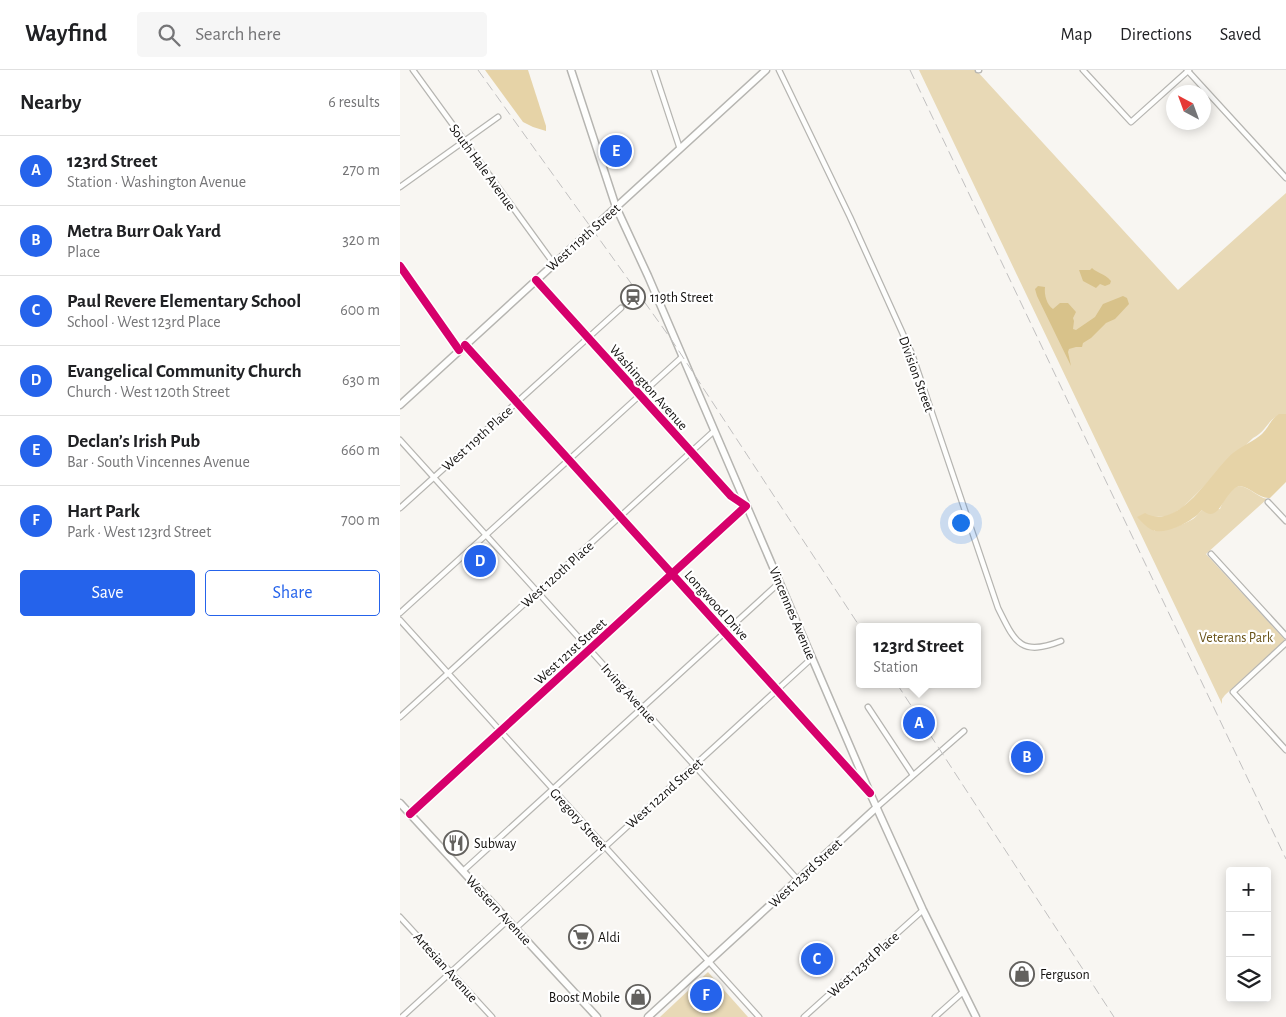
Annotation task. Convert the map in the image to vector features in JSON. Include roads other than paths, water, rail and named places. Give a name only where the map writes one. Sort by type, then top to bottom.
[{"type":"main road","name":"Vincennes Avenue","points":[[571,70],[616,207],[644,267],[870,793],[923,910],[976,1017]]},
{"type":"main road","name":"West 119th Street","points":[[400,405],[766,70]]},
{"type":"main road","points":[[400,266],[459,350]]},
{"type":"main road","name":"Western Avenue","points":[[401,807],[410,814],[597,1017]]},
{"type":"main road","name":"West 123rd Street","points":[[648,1017],[877,807]]},
{"type":"street","name":"South Hale Avenue","points":[[413,70],[554,264]]},
{"type":"street","points":[[654,70],[680,149]]},
{"type":"street","name":"Division Street","points":[[779,70],[850,217],[912,354],[998,608],[1010,633],[1020,644],[1031,648],[1061,642]]},
{"type":"street","points":[[1083,70],[1132,122],[1188,70],[1286,178]]},
{"type":"street","points":[[400,186],[498,116]]},
{"type":"street","name":"Washington Avenue","points":[[536,280],[690,452],[731,496],[746,506]]},
{"type":"street","name":"West 119th Place","points":[[400,508],[620,308]]},
{"type":"street","name":"Longwood Drive","points":[[465,345],[870,793]]},
{"type":"street","points":[[400,613],[682,357]]},
{"type":"street","name":"West 120th Place","points":[[400,717],[714,431]]},
{"type":"street","name":"Irving Avenue","points":[[400,440],[798,880]]},
{"type":"street","points":[[1268,502],[1286,521]]},
{"type":"street","name":"West 121st Street","points":[[410,814],[746,506]]},
{"type":"street","points":[[1211,554],[1286,636]]},
{"type":"street","points":[[463,871],[779,584]]},
{"type":"street","name":"Gregory Street","points":[[400,620],[759,1017]]},
{"type":"street","points":[[1286,643],[1233,692],[1286,750]]},
{"type":"street","name":"West 122nd Street","points":[[516,928],[812,658]]},
{"type":"street","points":[[868,707],[913,774]]},
{"type":"street","name":"West 123rd Street","points":[[877,807],[964,731]]},
{"type":"street","name":"West 123rd Place","points":[[804,1017],[923,910]]},
{"type":"street","name":"Artesian Avenue","points":[[400,917],[492,1017]]},
{"type":"street","points":[[402,1017],[508,920]]},
{"type":"street","points":[[935,1017],[963,992]]},
{"type":"railway","points":[[478,70],[671,339],[857,623]]},
{"type":"railway","points":[[910,70],[1286,859]]},
{"type":"railway","points":[[900,688],[1114,1017]]},
{"type":"place","name":"Declan’s Irish Pub","points":[[616,151]]},
{"type":"place","name":"119th Street","points":[[633,297]]},
{"type":"place","name":"Evangelical Community Church","points":[[480,561]]},
{"type":"place","name":"123rd Street","points":[[919,723]]},
{"type":"place","name":"Metra Burr Oak Yard","points":[[1027,757]]},
{"type":"place","name":"Subway","points":[[456,843]]},
{"type":"place","name":"Aldi","points":[[581,937]]},
{"type":"place","name":"Paul Revere Elementary School","points":[[817,959]]},
{"type":"place","name":"Ferguson","points":[[1022,974]]},
{"type":"place","name":"Hart Park","points":[[706,995]]},
{"type":"place","name":"Boost Mobile","points":[[638,997]]},
{"type":"park label","name":"Veterans Park","points":[[1236,637]]}]
